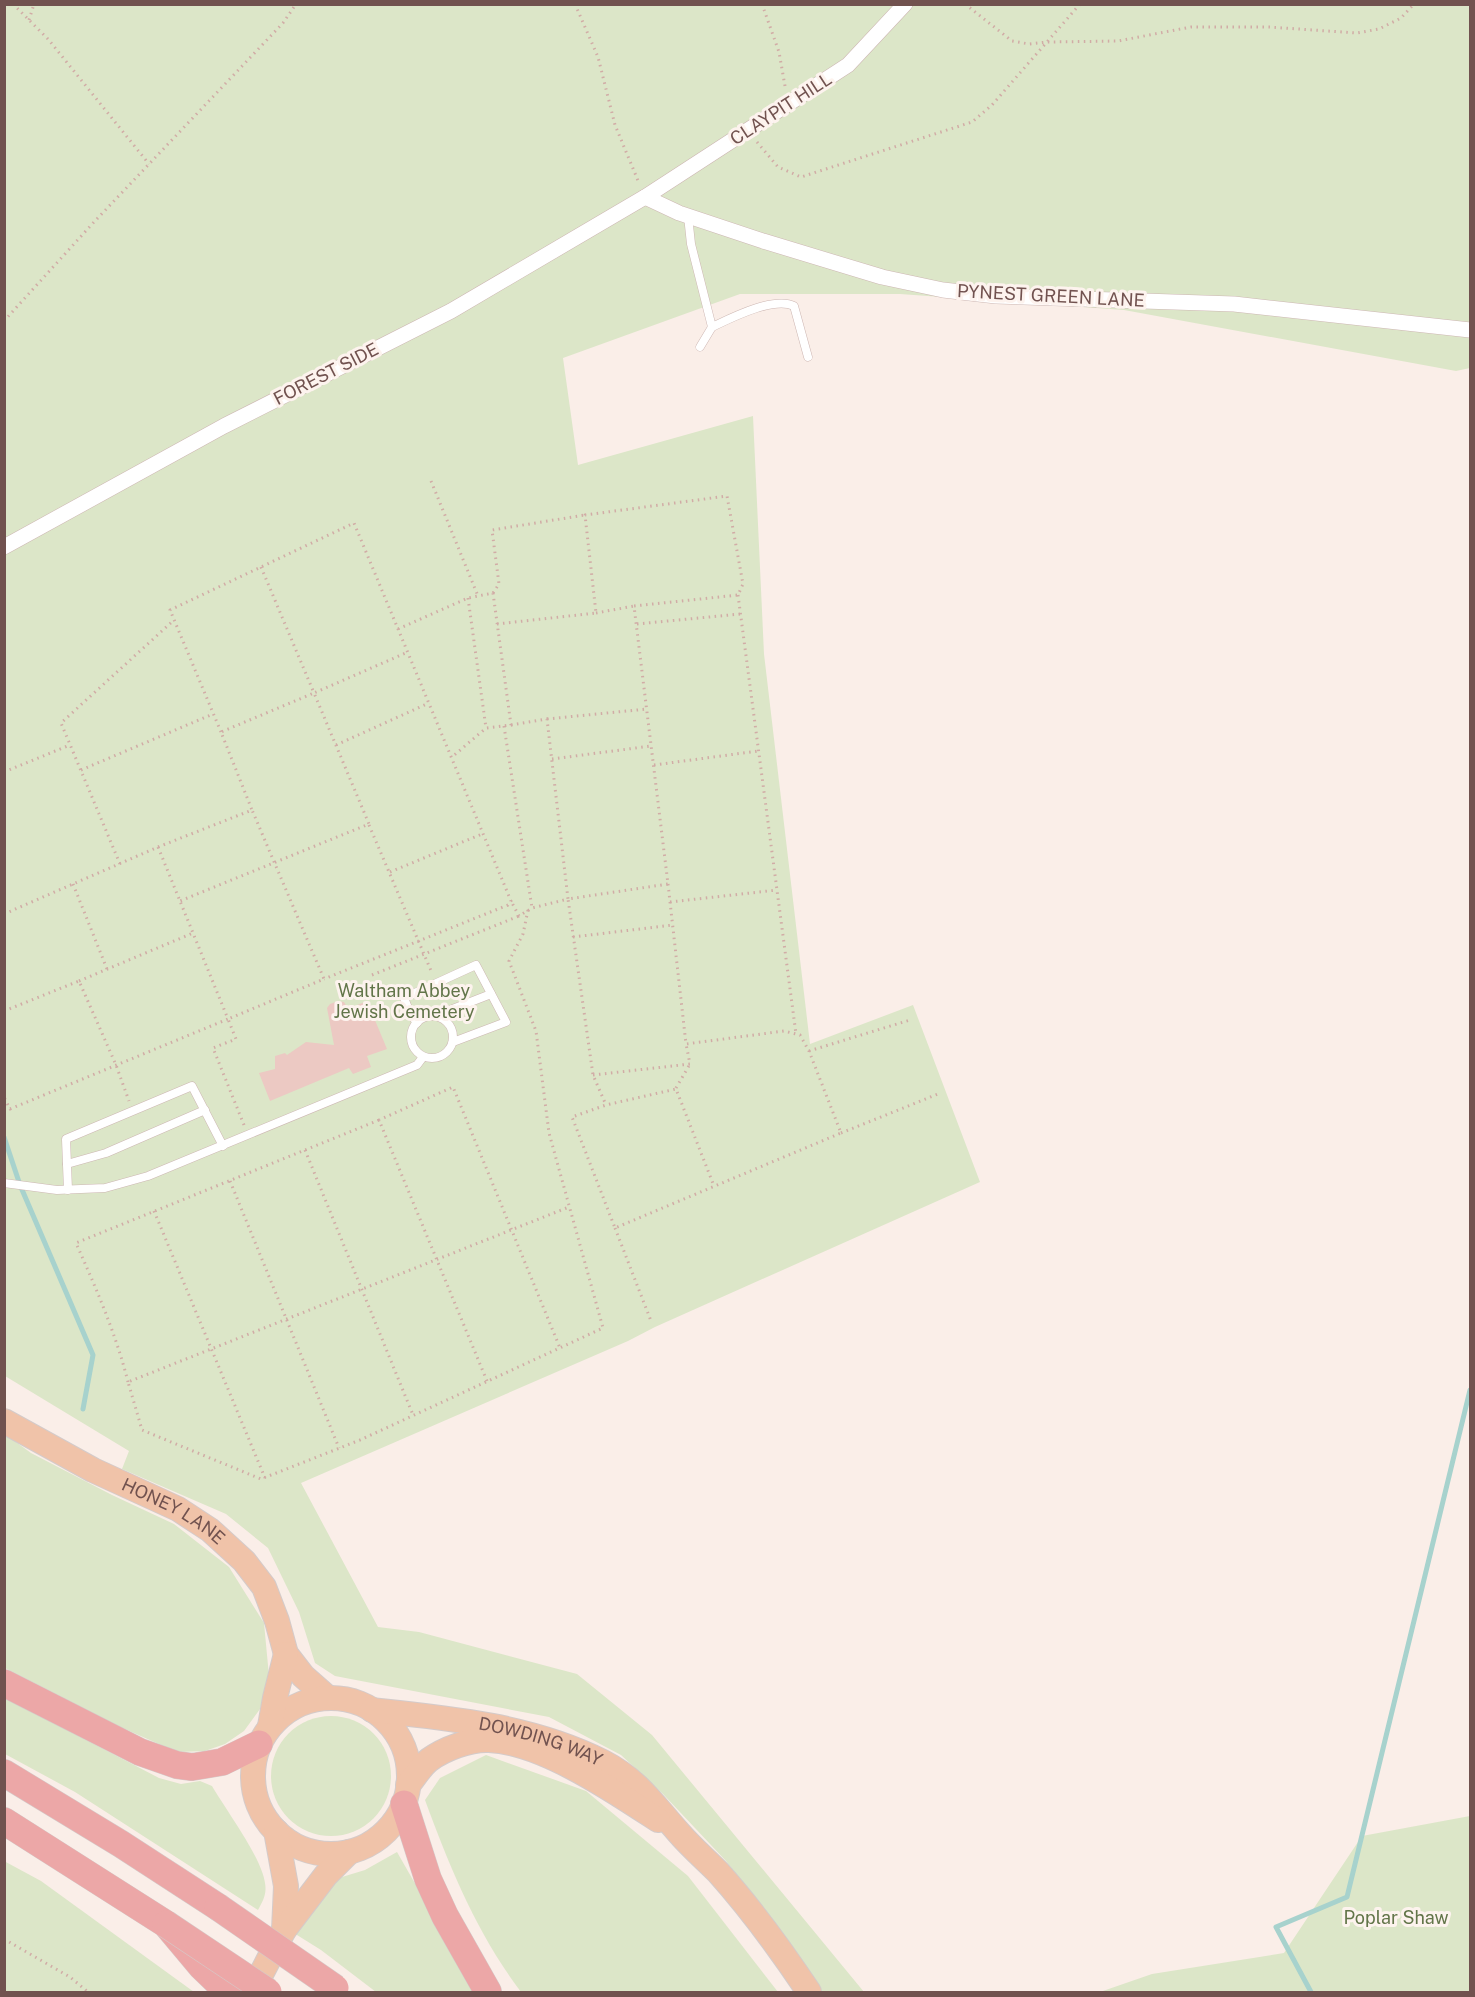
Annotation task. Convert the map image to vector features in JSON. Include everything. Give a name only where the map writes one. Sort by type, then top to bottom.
[{"type":"highway","points":[[4,1683],[140,1752],[177,1765],[192,1767],[222,1762],[265,1735]]},
{"type":"highway","points":[[4,1773],[122,1844],[339,1990]]},
{"type":"highway","points":[[406,1794],[424,1868],[440,1906],[488,1992]]},
{"type":"highway","points":[[4,1821],[268,1992]]},
{"type":"highway","points":[[166,1924],[202,1967],[228,1992]]},
{"type":"main road","name":"HONEY LANE","points":[[4,1421],[93,1470],[178,1509],[210,1530],[244,1561],[264,1587],[286,1654],[303,1676],[328,1698]]},
{"type":"main road","name":"HONEY LANE","points":[[265,1735],[286,1654]]},
{"type":"main road","points":[[328,1698],[351,1701],[372,1710],[390,1725],[402,1745],[408,1767],[406,1794],[398,1816],[385,1832],[368,1845],[350,1852],[329,1854],[309,1851],[290,1842],[276,1831],[264,1816],[255,1794],[253,1773],[265,1735],[281,1716],[299,1704],[328,1698]]},
{"type":"main road","name":"DOWDING WAY","points":[[372,1710],[435,1716],[518,1731],[563,1745],[604,1763],[639,1786],[680,1834],[717,1871],[752,1911],[809,1992]]},
{"type":"main road","name":"DOWDING WAY","points":[[406,1794],[427,1761],[452,1747],[487,1740],[515,1744],[594,1778],[680,1834]]},
{"type":"main road","points":[[276,1831],[286,1886],[284,1930]]},
{"type":"main road","points":[[255,1992],[256,1984],[284,1930],[326,1875],[350,1852]]},
{"type":"street","name":"CLAYPIT HILL","points":[[645,197],[848,65],[905,4]]},
{"type":"street","name":"PYNEST GREEN LANE","points":[[645,197],[687,216],[763,241],[882,277],[944,290],[996,297],[1234,304],[1470,330]]},
{"type":"street","name":"FOREST SIDE","points":[[4,547],[224,426],[451,311],[645,197]]},
{"type":"lane","points":[[687,216],[691,244],[712,327]]},
{"type":"lane","points":[[700,347],[712,327],[773,303],[787,303],[794,306],[798,315],[808,357]]},
{"type":"lane","points":[[417,1023],[404,998],[476,965],[506,1022],[453,1042]]},
{"type":"lane","points":[[450,1010],[491,994]]},
{"type":"lane","points":[[433,1016],[444,1019],[452,1028],[453,1042],[450,1049],[440,1058],[423,1057],[413,1047],[411,1040],[411,1033],[417,1023],[423,1018],[433,1016]]},
{"type":"lane","points":[[4,1183],[68,1190],[105,1188],[137,1179],[223,1146],[417,1065],[423,1057]]},
{"type":"lane","points":[[68,1190],[66,1139],[192,1086],[223,1146]]},
{"type":"lane","points":[[67,1164],[106,1153],[205,1110]]},
{"type":"path","points":[[13,4],[48,39],[149,164]]},
{"type":"path","points":[[29,20],[34,4]]},
{"type":"path","points":[[4,321],[283,23],[296,4]]},
{"type":"path","points":[[575,4],[598,57],[615,125],[645,197]]},
{"type":"path","points":[[762,4],[779,52],[788,104]]},
{"type":"path","points":[[965,4],[1012,41],[1029,44],[1118,40],[1191,27],[1269,27],[1357,33],[1379,29],[1401,18],[1414,4]]},
{"type":"path","points":[[748,131],[778,167],[801,177],[972,122],[992,105],[1080,4]]},
{"type":"path","points":[[431,481],[478,596]]},
{"type":"path","points":[[511,725],[493,593],[499,584],[492,530],[727,496],[743,584],[738,595],[740,614],[796,1034]]},
{"type":"path","points":[[585,515],[596,613]]},
{"type":"path","points":[[324,979],[170,610],[354,523],[511,901],[519,915]]},
{"type":"path","points":[[261,567],[436,983]]},
{"type":"path","points":[[398,629],[468,598],[493,593]]},
{"type":"path","points":[[497,624],[738,595]]},
{"type":"path","points":[[468,598],[486,728]]},
{"type":"path","points":[[634,606],[690,1064],[676,1089],[606,1105],[572,1117],[651,1321]]},
{"type":"path","points":[[636,624],[740,614]]},
{"type":"path","points":[[120,864],[61,723],[174,620]]},
{"type":"path","points":[[221,732],[408,652]]},
{"type":"path","points":[[336,745],[429,704]]},
{"type":"path","points":[[452,758],[486,728],[647,709]]},
{"type":"path","points":[[81,770],[213,714]]},
{"type":"path","points":[[547,719],[568,899],[593,1075],[606,1105]]},
{"type":"path","points":[[504,726],[530,909],[523,934],[509,961],[536,1031],[549,1133],[603,1328],[560,1348],[413,1415],[339,1448],[261,1479],[142,1430],[122,1356],[101,1299],[75,1243],[379,1120],[453,1087],[560,1348]]},
{"type":"path","points":[[4,772],[70,745]]},
{"type":"path","points":[[552,759],[651,746]]},
{"type":"path","points":[[654,765],[758,751]]},
{"type":"path","points":[[4,914],[158,847],[252,810]]},
{"type":"path","points":[[180,901],[369,824]]},
{"type":"path","points":[[390,872],[483,833]]},
{"type":"path","points":[[158,847],[236,1039],[213,1048],[248,1135]]},
{"type":"path","points":[[73,884],[107,969]]},
{"type":"path","points":[[372,975],[530,909],[568,899],[668,884]]},
{"type":"path","points":[[670,902],[777,890]]},
{"type":"path","points":[[4,1097],[9,1109],[511,901]]},
{"type":"path","points":[[573,937],[673,925]]},
{"type":"path","points":[[4,1011],[193,933]]},
{"type":"path","points":[[79,981],[116,1065],[132,1111]]},
{"type":"path","points":[[809,1051],[910,1020]]},
{"type":"path","points":[[686,1044],[784,1031],[800,1035],[809,1051],[841,1132]]},
{"type":"path","points":[[593,1075],[690,1064]]},
{"type":"path","points":[[676,1089],[714,1186]]},
{"type":"path","points":[[615,1228],[841,1132],[938,1094]]},
{"type":"path","points":[[379,1120],[487,1381]]},
{"type":"path","points":[[305,1150],[413,1415]]},
{"type":"path","points":[[230,1181],[339,1448]]},
{"type":"path","points":[[128,1382],[569,1208]]},
{"type":"path","points":[[154,1211],[265,1478]]},
{"type":"path","points":[[4,1939],[70,1977],[88,1992]]},
{"type":"green space","name":"Waltham Abbey Jewish Cemetery","points":[[4,5],[1470,5],[1470,368],[1456,371],[1124,310],[900,294],[740,294],[563,358],[578,465],[753,416],[764,654],[810,1044],[913,1005],[980,1182],[628,1341],[301,1483],[378,1627],[419,1632],[577,1674],[652,1735],[864,1992],[820,1992],[779,1930],[726,1861],[663,1794],[621,1755],[549,1717],[335,1676],[315,1663],[299,1612],[268,1548],[226,1514],[122,1469],[129,1451],[5,1376]]},
{"type":"green space","points":[[5,1434],[31,1453],[174,1524],[229,1567],[264,1623],[269,1676],[260,1709],[244,1731],[225,1744],[205,1751],[177,1752],[118,1726],[5,1668]]},
{"type":"green space","points":[[4,1697],[159,1778],[181,1784],[200,1781],[212,1786],[251,1848],[262,1873],[265,1891],[258,1910],[75,1792],[5,1754]]},
{"type":"green space","points":[[331,1716],[354,1721],[373,1734],[386,1753],[391,1776],[386,1799],[373,1818],[354,1831],[331,1836],[308,1831],[289,1818],[276,1799],[271,1776],[276,1753],[289,1734],[308,1721]]},
{"type":"green space","points":[[486,1755],[586,1791],[688,1876],[778,1992],[521,1992],[491,1947],[466,1900],[425,1800],[440,1778]]},
{"type":"green space","name":"Poplar Shaw","points":[[1470,1816],[1470,1992],[1100,1992],[1152,1974],[1284,1953],[1362,1836]]},
{"type":"green space","points":[[397,1852],[477,1992],[376,1992],[321,1950],[289,1930],[318,1895],[342,1877],[365,1870]]},
{"type":"green space","points":[[4,1861],[41,1881],[194,1992],[5,1992]]},
{"type":"building","points":[[338,1001],[344,1002],[348,1009],[367,1001],[387,1049],[367,1056],[371,1067],[353,1074],[349,1068],[270,1101],[259,1073],[275,1069],[275,1056],[285,1053],[287,1055],[306,1042],[334,1045],[327,1008]]},
{"type":"waterway","points":[[4,1137],[20,1185],[93,1355],[83,1409]]},
{"type":"waterway","points":[[1311,1992],[1276,1927],[1347,1897],[1470,1390]]}]
